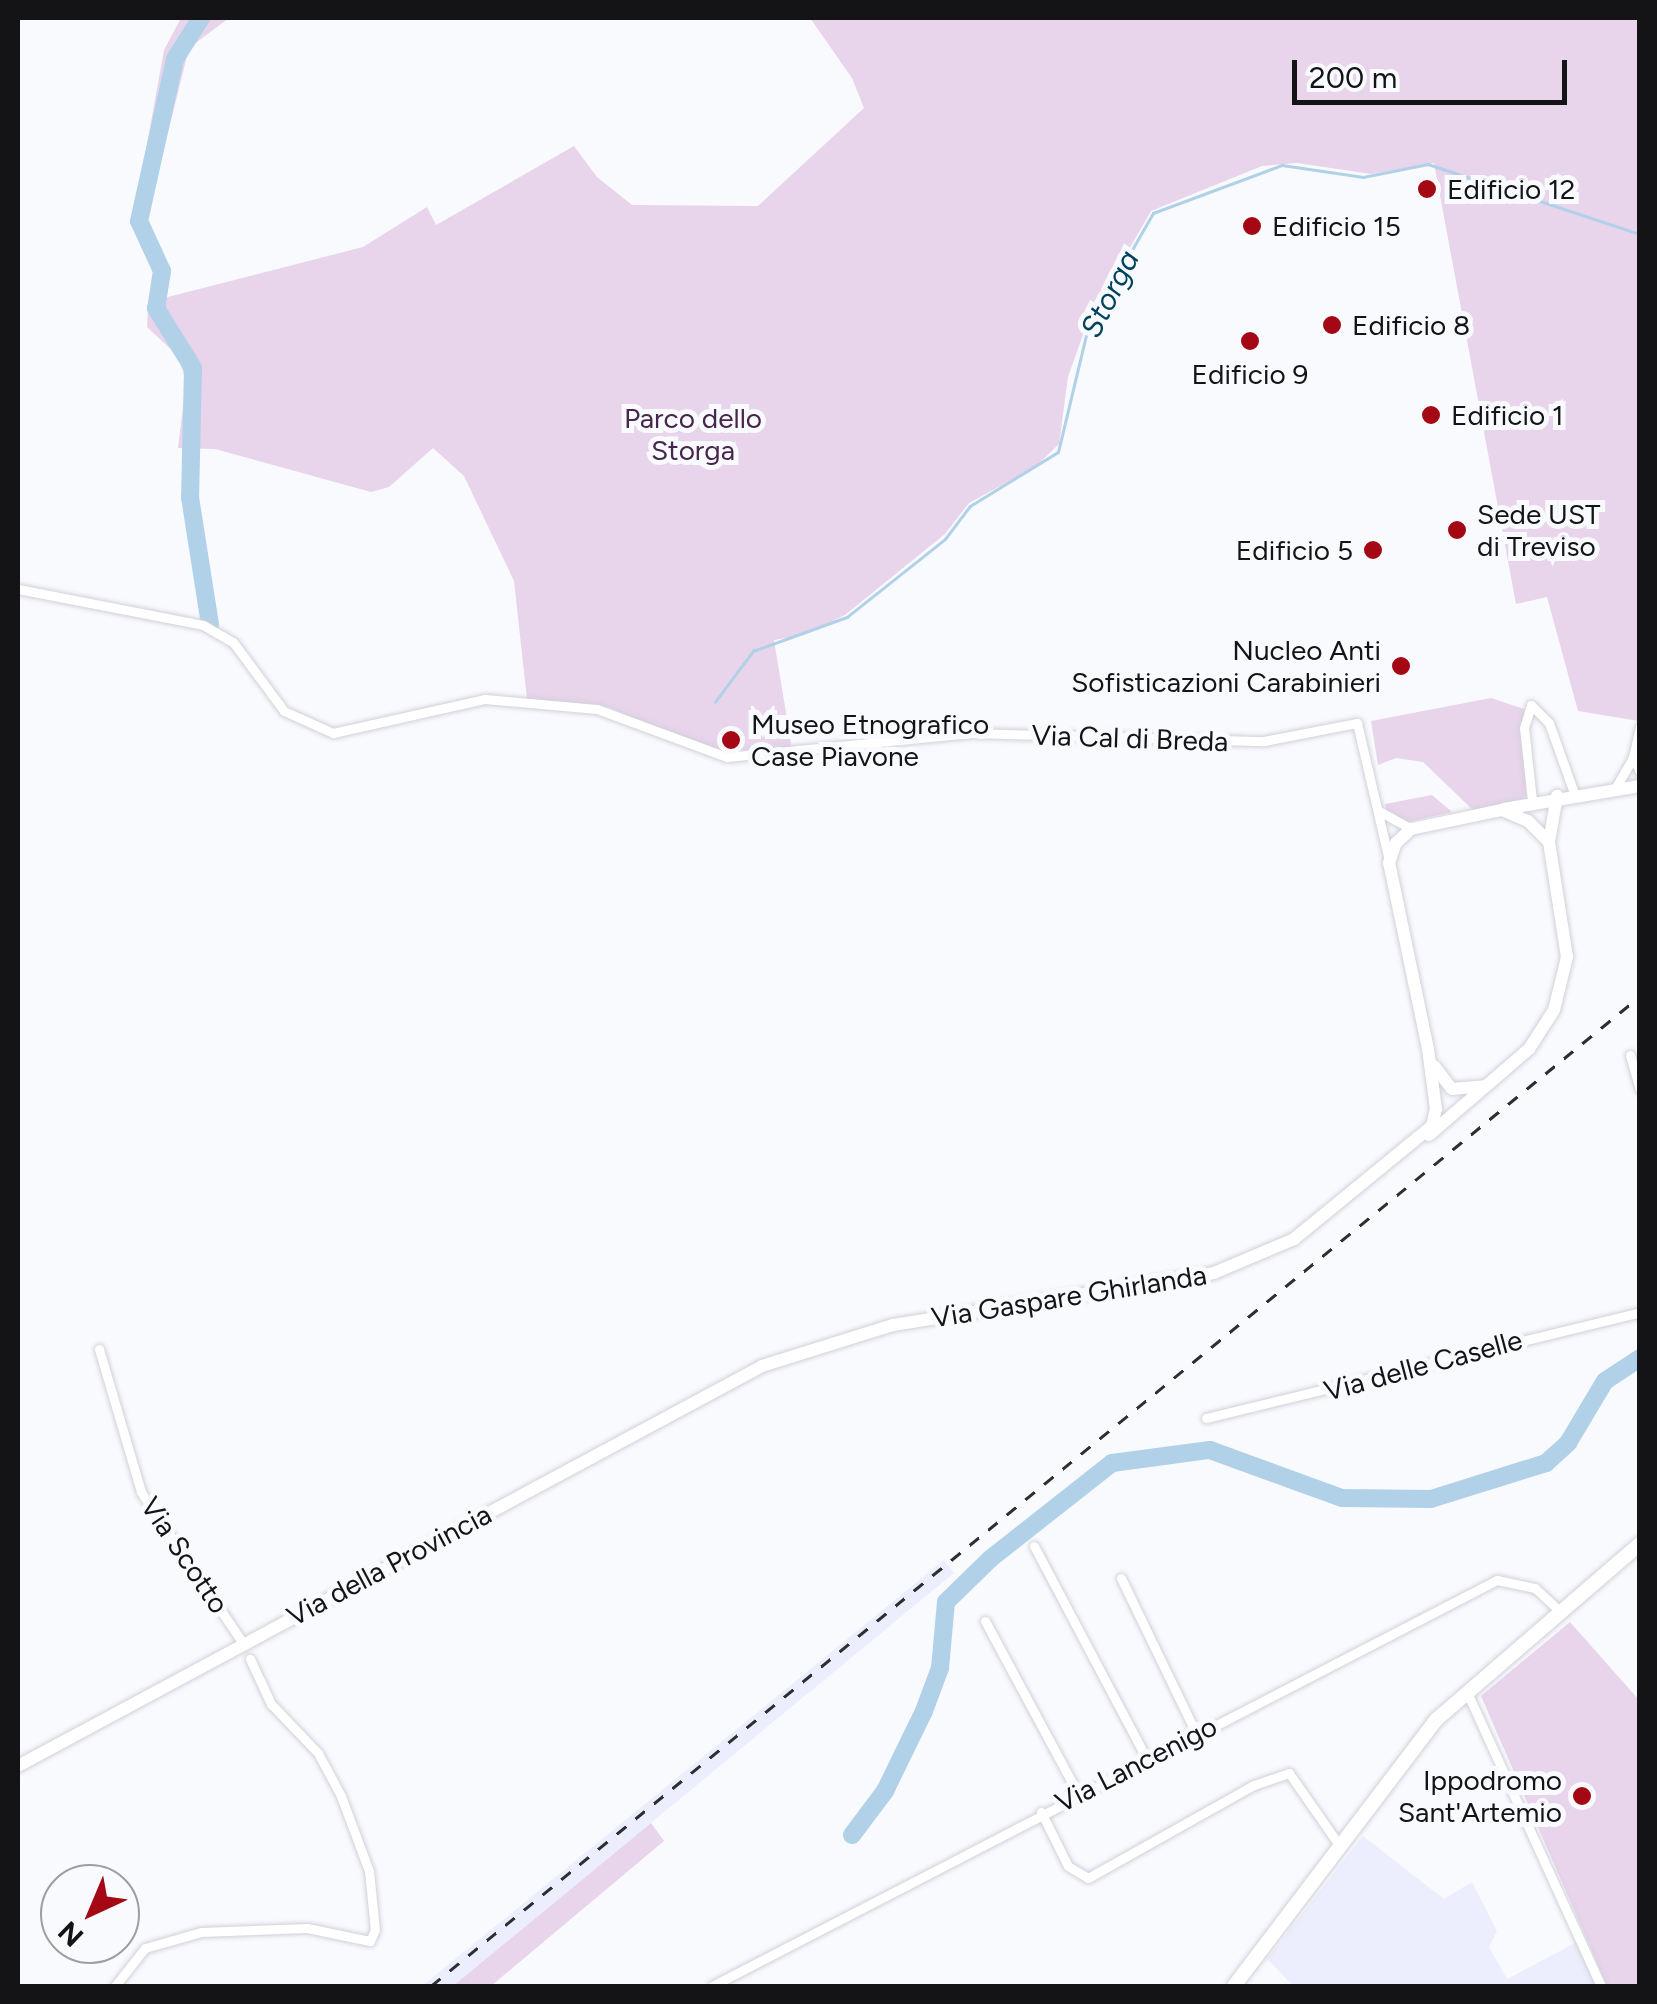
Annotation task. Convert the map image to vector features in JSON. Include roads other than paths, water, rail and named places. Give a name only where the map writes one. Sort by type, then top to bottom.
[{"type":"main road","points":[[1234,1986],[1424,1734],[1466,1690],[1640,1544]]},
{"type":"street","name":"Via Cal di Breda","points":[[18,589],[203,625],[232,642],[284,712],[333,732],[485,699],[597,710],[727,757],[971,733],[1264,741],[1362,724]]},
{"type":"street","points":[[1532,800],[1524,728],[1531,705],[1550,723],[1574,794]]},
{"type":"street","name":"Via Gaspare Ghirlanda","points":[[1362,724],[1428,1050],[1436,1109],[1432,1126],[1406,1151]]},
{"type":"street","points":[[1616,787],[1633,758],[1640,727]]},
{"type":"street","points":[[1633,758],[1640,772]]},
{"type":"street","points":[[1389,863],[1396,842],[1411,828],[1532,800],[1640,786]]},
{"type":"street","name":"Via Gaspare Ghirlanda","points":[[762,1366],[879,1328],[1238,1266],[1294,1239],[1502,1076],[1540,1036],[1562,984],[1566,926],[1548,842],[1557,796]]},
{"type":"street","points":[[1378,808],[1411,828]]},
{"type":"street","points":[[1502,810],[1528,821],[1548,842]]},
{"type":"street","name":"Via Gaspare Ghirlanda","points":[[1428,1050],[1439,1078],[1452,1089],[1471,1092],[1502,1076]]},
{"type":"street","points":[[1630,1055],[1640,1090]]},
{"type":"street","name":"Via delle Caselle","points":[[1206,1418],[1640,1312]]},
{"type":"street","name":"Via Scotto","points":[[99,1349],[140,1492],[243,1644]]},
{"type":"street","name":"Via della Provincia","points":[[18,1766],[762,1366]]},
{"type":"street","points":[[1034,1546],[1147,1759]]},
{"type":"street","points":[[1121,1578],[1196,1733]]},
{"type":"street","name":"Via Lancenigo","points":[[712,1986],[1041,1812],[1497,1580],[1534,1588],[1560,1611]]},
{"type":"street","points":[[985,1621],[1078,1794]]},
{"type":"street","points":[[114,1986],[145,1948],[200,1932],[308,1928],[370,1941],[375,1930],[369,1871],[341,1796],[318,1753],[271,1704],[250,1659]]},
{"type":"street","points":[[1466,1690],[1601,1986]]},
{"type":"street","points":[[1041,1812],[1068,1866],[1088,1878],[1254,1784],[1289,1773],[1339,1845]]},
{"type":"waterway","points":[[201,18],[175,59],[139,221],[162,271],[156,308],[193,368],[190,497],[210,624]]},
{"type":"waterway","name":"Storga","points":[[715,702],[753,651],[847,617],[945,539],[970,506],[1058,452],[1088,327],[1153,213],[1282,165],[1363,177],[1428,164],[1640,234]]},
{"type":"waterway","points":[[852,1835],[885,1791],[924,1711],[940,1668],[946,1602],[990,1559],[1112,1463],[1210,1450],[1342,1498],[1431,1499],[1546,1463],[1568,1443],[1605,1381],[1640,1358]]},
{"type":"railway","points":[[431,1986],[1640,996]]},
{"type":"place","name":"Edificio 12","points":[[1427,189]]},
{"type":"place","name":"Edificio 15","points":[[1252,226]]},
{"type":"place","name":"Edificio 8","points":[[1332,325]]},
{"type":"place","name":"Edificio 9","points":[[1250,341]]},
{"type":"place","name":"Edificio 1","points":[[1431,415]]},
{"type":"place","name":"Sede UST di Treviso","points":[[1457,530]]},
{"type":"place","name":"Edificio 5","points":[[1373,550]]},
{"type":"place","name":"Nucleo Anti Sofisticazioni Carabinieri","points":[[1401,666]]},
{"type":"place","name":"Museo Etnografico Case Piavone","points":[[731,740]]},
{"type":"place","name":"Ippodromo Sant'Artemio","points":[[1582,1796]]},
{"type":"park label","name":"Parco dello Storga","points":[[693,434]]}]
